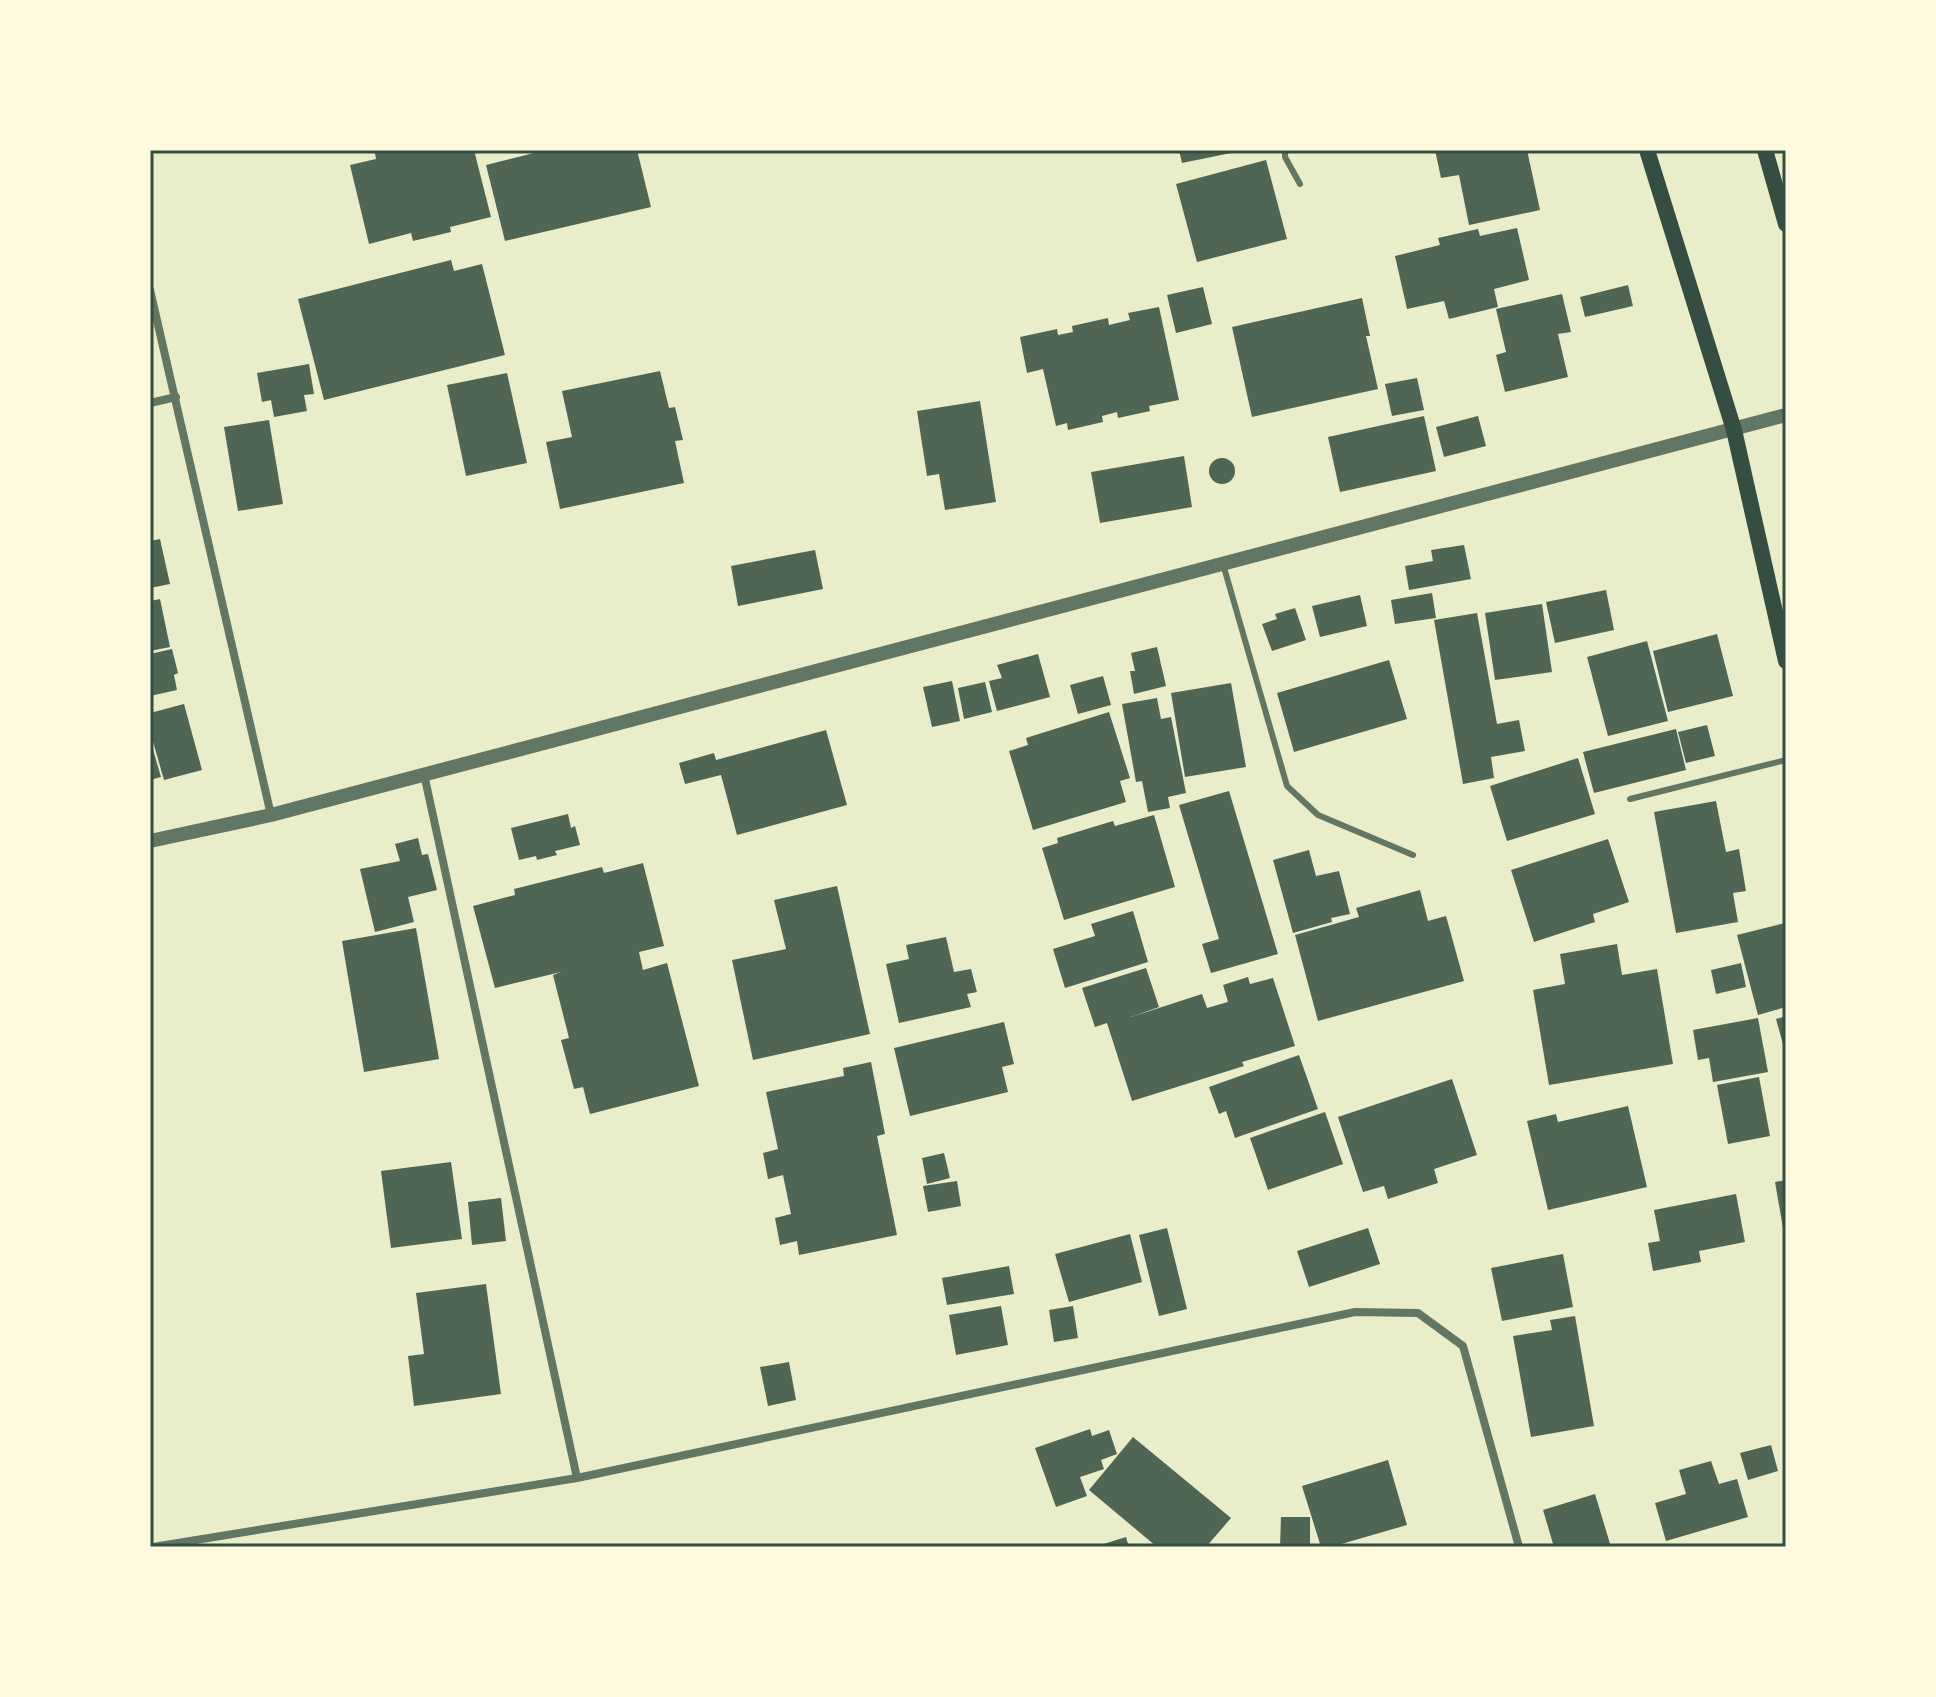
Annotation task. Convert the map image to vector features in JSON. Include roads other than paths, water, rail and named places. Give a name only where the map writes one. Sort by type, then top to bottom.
[{"type":"main road","points":[[1647,150],[1734,430],[1786,661]]},
{"type":"main road","points":[[1765,150],[1786,224]]},
{"type":"street","points":[[150,290],[271,815]]},
{"type":"street","points":[[150,403],[176,397]]},
{"type":"street","points":[[150,841],[271,815],[1786,415]]},
{"type":"street","points":[[424,774],[577,1478]]},
{"type":"street","points":[[153,1547],[577,1478],[1355,1312],[1418,1313],[1463,1346],[1519,1547]]},
{"type":"lane","points":[[1285,150],[1285,157],[1300,184]]},
{"type":"lane","points":[[1223,564],[1287,786],[1318,815],[1413,855]]},
{"type":"lane","points":[[1630,799],[1786,760]]}]
